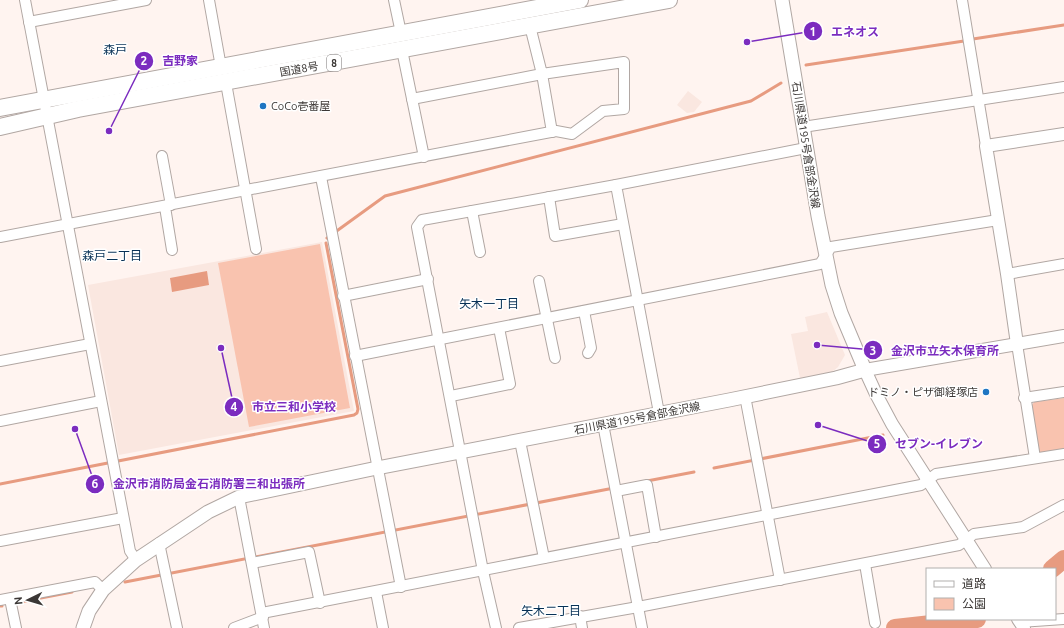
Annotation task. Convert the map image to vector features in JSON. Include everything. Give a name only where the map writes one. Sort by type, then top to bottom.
[{"type":"highway","name":"国道8号","points":[[0,108],[401,33],[526,5],[580,0]]},
{"type":"highway","name":"国道8号","points":[[0,126],[142,97],[226,83],[669,0]]},
{"type":"main road","name":"石川県道195号倉部金沢線","points":[[83,628],[89,611],[103,590],[136,560],[208,512],[239,497],[377,468],[836,378],[865,370],[835,299],[825,256],[782,0]]},
{"type":"street","points":[[25,0],[123,518],[130,551],[136,560]]},
{"type":"street","points":[[29,22],[146,0]]},
{"type":"street","points":[[209,0],[221,67]]},
{"type":"street","points":[[394,0],[401,33]]},
{"type":"street","points":[[962,0],[1007,274],[1024,398],[1035,458]]},
{"type":"street","points":[[530,26],[542,74],[552,132]]},
{"type":"street","points":[[402,50],[424,157]]},
{"type":"street","points":[[0,237],[552,132],[572,134],[603,111],[624,109],[624,62],[542,74],[412,99]]},
{"type":"street","points":[[226,83],[256,249]]},
{"type":"street","points":[[803,127],[1064,87]]},
{"type":"street","points":[[986,146],[1064,134]]},
{"type":"street","points":[[496,628],[483,571],[462,452],[417,227],[422,220],[806,148]]},
{"type":"street","points":[[162,156],[172,250]]},
{"type":"street","points":[[321,177],[354,356],[401,587]]},
{"type":"street","points":[[616,184],[659,413]]},
{"type":"street","points":[[548,197],[555,236],[623,224]]},
{"type":"street","points":[[472,211],[480,252]]},
{"type":"street","points":[[354,356],[820,264],[830,247],[998,220]]},
{"type":"street","points":[[1007,274],[1064,264]]},
{"type":"street","points":[[343,296],[428,279]]},
{"type":"street","points":[[540,280],[555,358]]},
{"type":"street","points":[[584,311],[591,348],[588,353]]},
{"type":"street","points":[[450,396],[510,384],[499,328]]},
{"type":"street","points":[[984,568],[892,424],[865,370],[1064,336]]},
{"type":"street","points":[[0,361],[90,344]]},
{"type":"street","points":[[1024,398],[1064,392]]},
{"type":"street","points":[[745,396],[780,580]]},
{"type":"street","points":[[0,421],[101,401]]},
{"type":"street","points":[[603,424],[642,628]]},
{"type":"street","points":[[520,441],[544,558]]},
{"type":"street","points":[[234,628],[263,615],[320,603],[920,485],[936,474],[1064,454]]},
{"type":"street","points":[[616,489],[647,485],[656,537]]},
{"type":"street","points":[[239,497],[263,615],[264,628]]},
{"type":"street","points":[[519,628],[580,616],[638,607],[959,545],[974,534],[1023,527],[1064,505]]},
{"type":"street","points":[[0,541],[123,518]]},
{"type":"street","points":[[159,544],[177,628]]},
{"type":"street","points":[[251,560],[310,552],[320,603]]},
{"type":"street","points":[[865,564],[875,623]]},
{"type":"street","points":[[16,628],[5,599],[95,582],[103,590]]},
{"type":"street","points":[[376,592],[383,628]]},
{"type":"street","points":[[580,616],[582,628]]},
{"type":"street","points":[[1021,623],[1053,620]]},
{"type":"shaded area","points":[[688,91],[702,102],[694,112],[687,113],[677,105]]},
{"type":"shaded area","points":[[322,242],[354,411],[119,455],[88,285]]},
{"type":"shaded area","points":[[207,271],[209,285],[172,292],[170,278]]},
{"type":"shaded area","points":[[827,312],[845,355],[838,367],[832,372],[800,378],[791,334],[808,331],[805,317]]},
{"type":"green space","points":[[320,244],[350,408],[249,427],[218,263]]},
{"type":"green space","points":[[1064,398],[1064,449],[1042,453],[1037,450],[1030,408],[1034,402]]},
{"type":"waterway","points":[[973,39],[1064,25]]},
{"type":"waterway","points":[[806,65],[964,41]]},
{"type":"waterway","points":[[327,238],[385,196],[751,101],[781,83]]},
{"type":"waterway","points":[[0,484],[354,415],[357,413],[358,409],[326,243]]},
{"type":"waterway","points":[[714,468],[883,435]]},
{"type":"waterway","points":[[647,481],[694,472]]},
{"type":"waterway","points":[[125,582],[614,488]]},
{"type":"waterway","points":[[1053,568],[1064,559]]},
{"type":"waterway","points":[[20,602],[72,592]]},
{"type":"waterway","points":[[895,628],[968,620]]},
{"type":"place","name":"エネオス","points":[[747,42]]},
{"type":"place","name":"CoCo壱番屋","points":[[263,106]]},
{"type":"place","name":"吉野家","points":[[109,131]]},
{"type":"place","name":"金沢市立矢木保育所","points":[[817,345]]},
{"type":"place","name":"市立三和小学校","points":[[221,348]]},
{"type":"place","name":"ドミノ・ピザ御経塚店","points":[[986,392]]},
{"type":"place","name":"セブン-イレブン","points":[[818,425]]},
{"type":"place","name":"金沢市消防局金石消防署三和出張所","points":[[75,429]]},
{"type":"district","name":"森戸","points":[[115,50]]},
{"type":"district","name":"森戸二丁目","points":[[112,256]]},
{"type":"district","name":"矢木一丁目","points":[[489,304]]},
{"type":"district","name":"矢木二丁目","points":[[551,611]]}]
